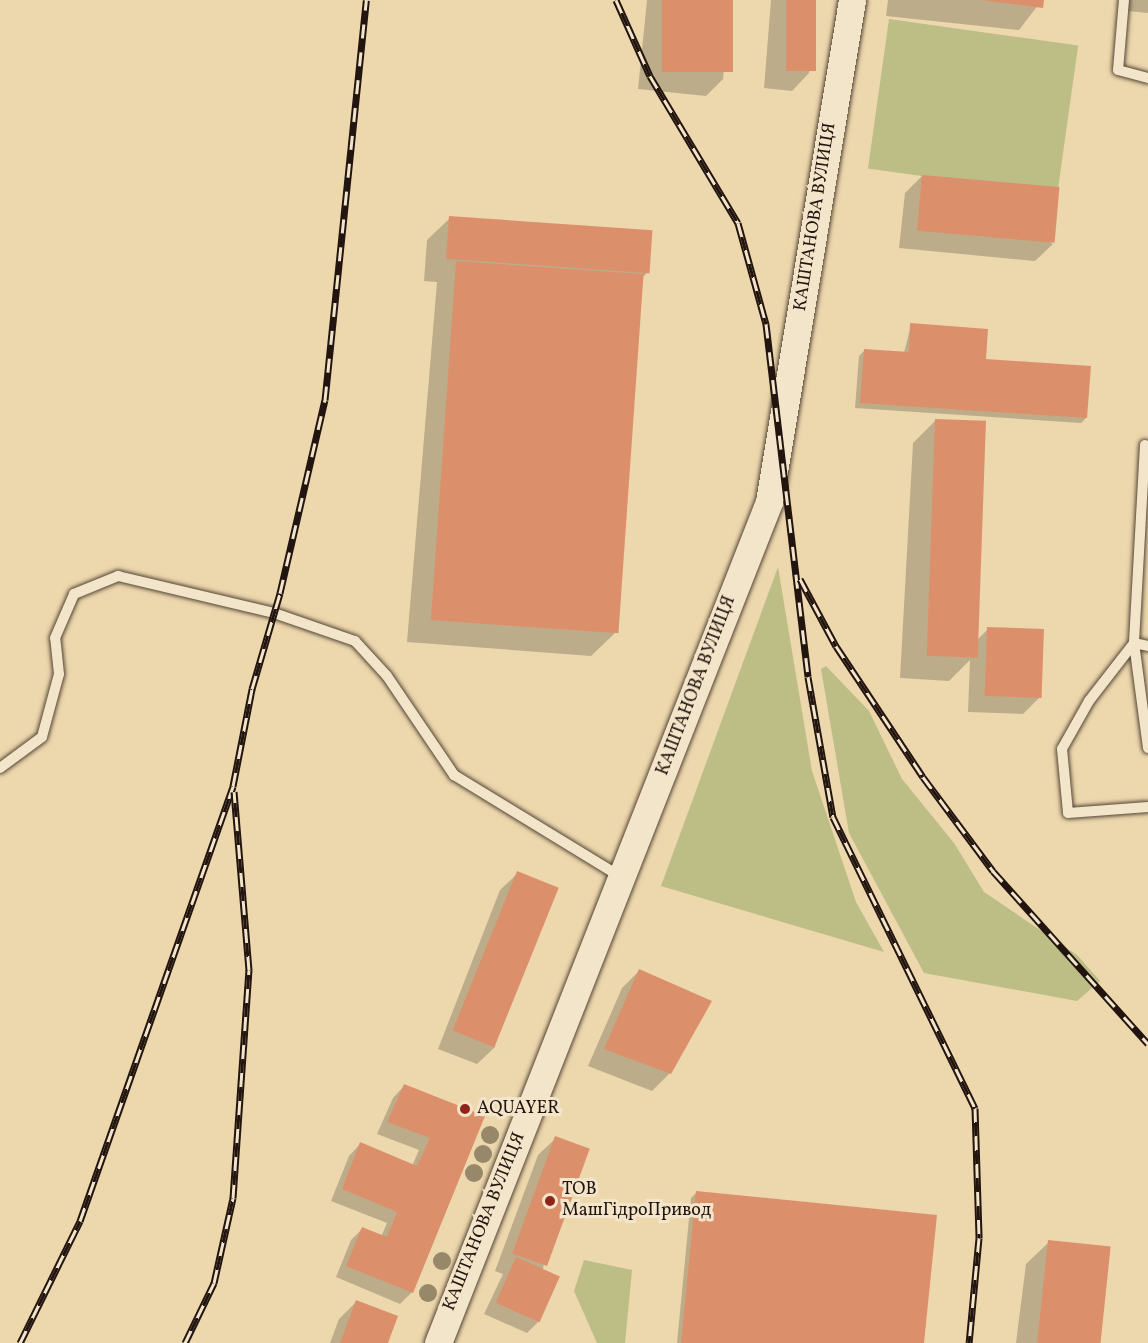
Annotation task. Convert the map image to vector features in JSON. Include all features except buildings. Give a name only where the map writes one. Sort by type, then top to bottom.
[{"type":"street","name":"КАШТАНОВА ВУЛИЦЯ","points":[[438,1343],[769,502],[852,0]]},
{"type":"lane","points":[[1124,0],[1118,70],[1148,78]]},
{"type":"lane","points":[[1145,445],[1134,644],[1148,748]]},
{"type":"lane","points":[[0,768],[42,737],[50,719],[59,674],[55,638],[74,594],[118,576],[274,613],[356,641],[387,676],[454,774],[621,878]]},
{"type":"lane","points":[[1134,644],[1148,646]]},
{"type":"lane","points":[[1134,644],[1089,701],[1062,749],[1068,813],[1148,807]]},
{"type":"green space","points":[[889,19],[1078,46],[1057,195],[868,169]]},
{"type":"green space","points":[[778,567],[812,771],[856,902],[884,952],[661,886]]},
{"type":"green space","points":[[826,666],[869,711],[902,779],[954,843],[984,892],[1077,955],[1100,981],[1077,1001],[924,973],[849,833],[821,669]]},
{"type":"green space","points":[[584,1260],[632,1270],[625,1343],[597,1343],[574,1291]]},
{"type":"railway","points":[[20,1343],[80,1221],[233,786],[252,689],[280,593],[325,400],[366,0]]},
{"type":"railway","points":[[616,0],[650,76],[738,223],[766,324],[808,677],[833,817],[975,1108],[979,1238],[969,1343]]},
{"type":"railway","points":[[800,579],[836,646],[923,777],[993,871],[1148,1044]]},
{"type":"railway","points":[[185,1343],[214,1283],[233,1198],[249,970],[234,792]]},
{"type":"place","name":"AQUAYER","points":[[465,1109]]},
{"type":"place","name":"ТОВ МашГідроПривод","points":[[550,1201]]}]
